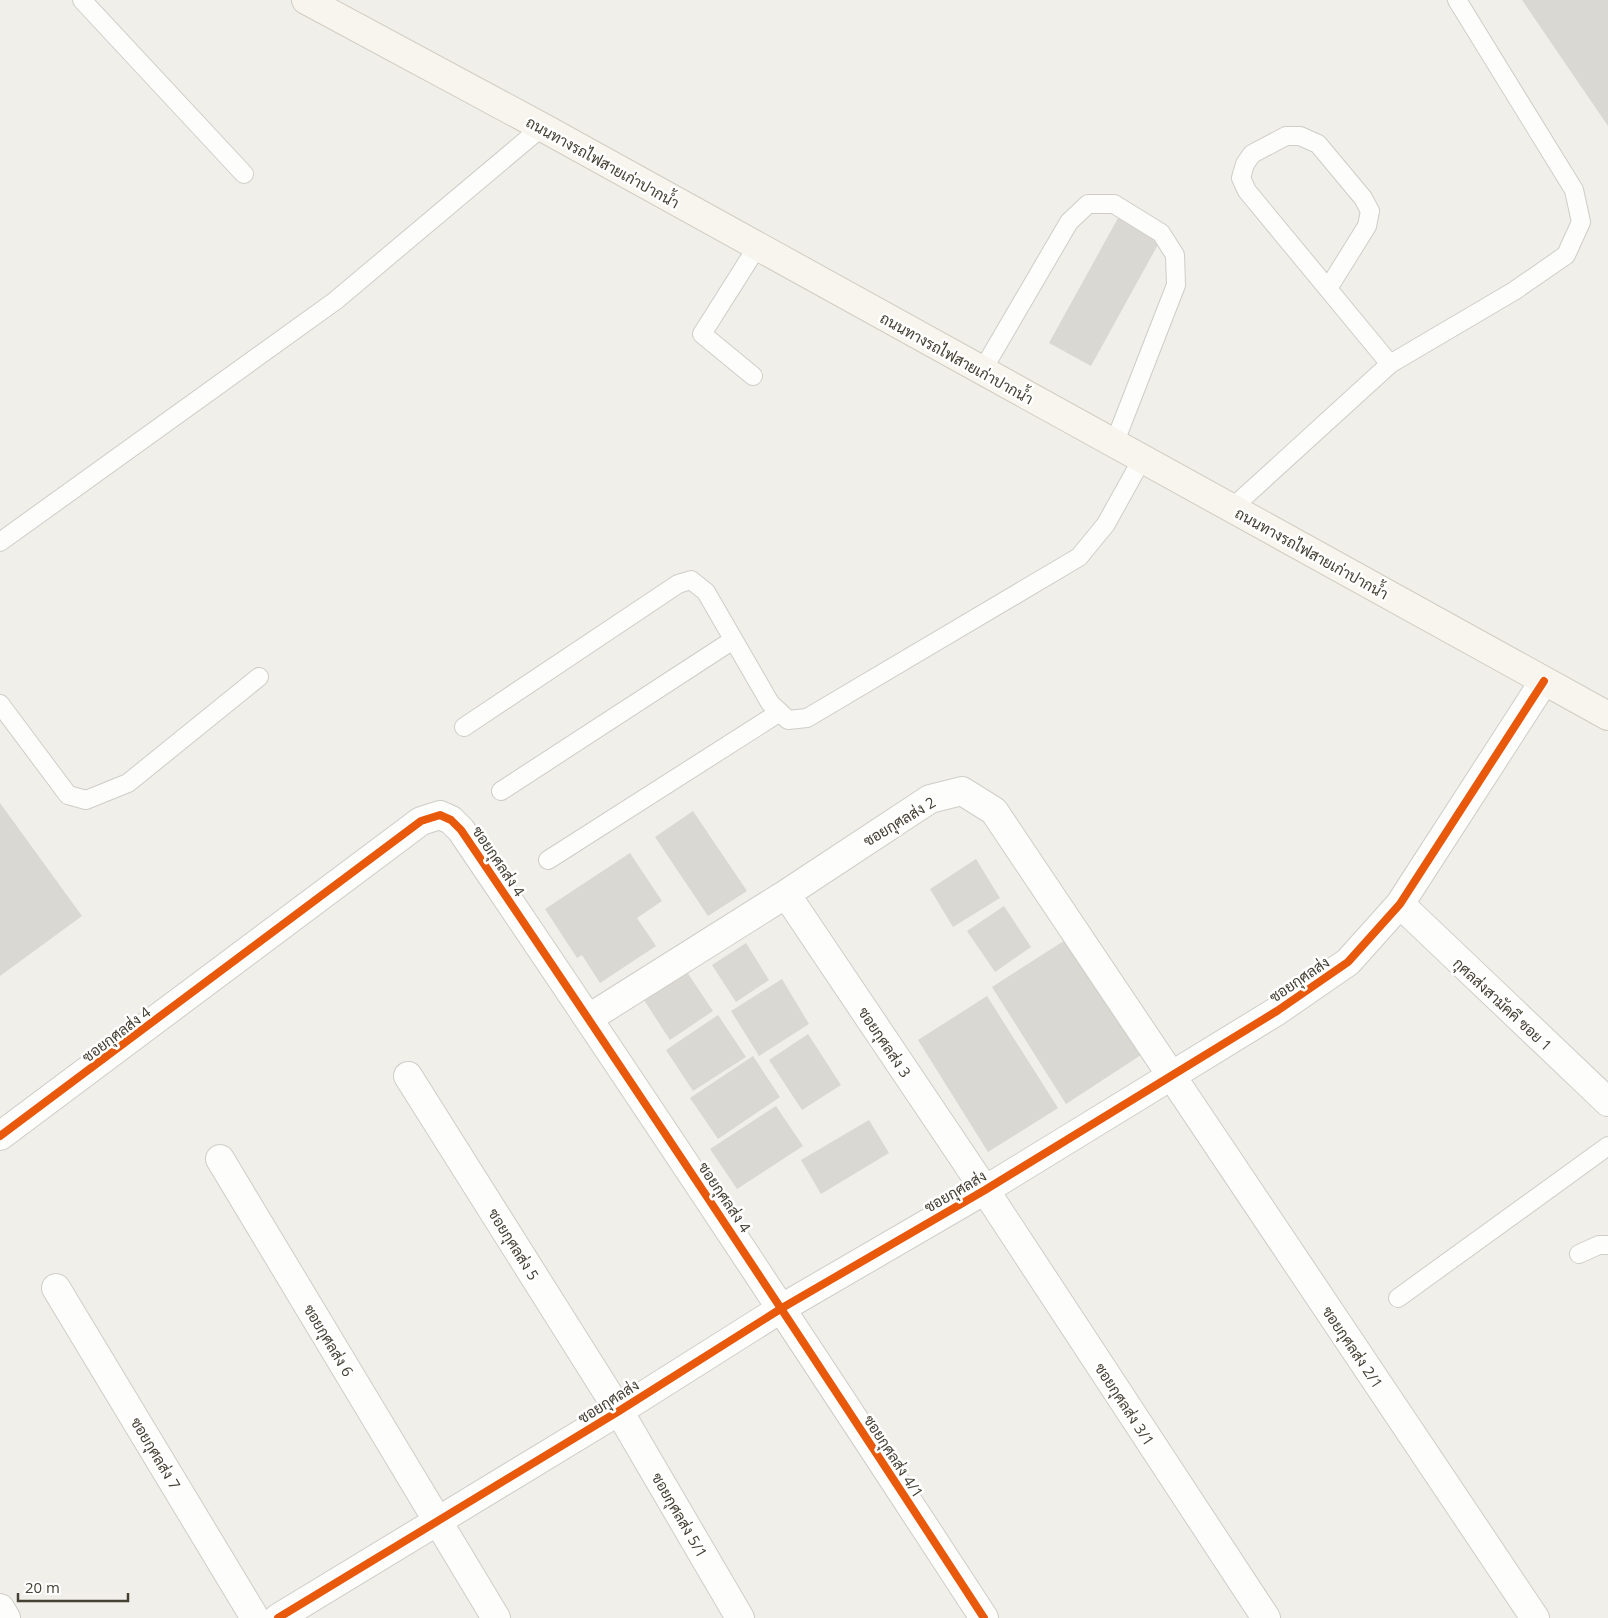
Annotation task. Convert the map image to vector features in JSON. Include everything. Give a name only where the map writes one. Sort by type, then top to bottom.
[{"type":"main road","name":"ถนนทางรถไฟสายเก่าปากน้ำ","points":[[306,0],[542,127],[1608,716]]},
{"type":"street","name":"ซอยกุศลส่ง","points":[[278,1618],[619,1411],[782,1308],[985,1190],[1171,1076],[1277,1011],[1348,962],[1400,904],[1544,681]]},
{"type":"street","name":"ซอยกุศลส่ง 2","points":[[589,1018],[786,894],[930,799],[962,791],[994,811],[1171,1076]]},
{"type":"street","name":"ซอยกุศลส่ง 4","points":[[0,1136],[421,821],[440,815],[451,820],[461,830],[782,1308]]},
{"type":"street","name":"ซอยกุศลส่ง 3","points":[[786,894],[985,1190]]},
{"type":"street","name":"กุศลส่งสามัคคี ซอย 1","points":[[1400,904],[1608,1102]]},
{"type":"street","name":"ซอยกุศลส่ง 5","points":[[408,1076],[619,1411]]},
{"type":"street","name":"ซอยกุศลส่ง 2/1","points":[[1171,1076],[1535,1618]]},
{"type":"street","name":"ซอยกุศลส่ง 6","points":[[220,1159],[496,1618]]},
{"type":"street","name":"ซอยกุศลส่ง 3/1","points":[[985,1190],[1266,1618]]},
{"type":"street","name":"ซอยกุศลส่ง 7","points":[[56,1288],[255,1618]]},
{"type":"street","name":"ซอยกุศลส่ง 4/1","points":[[782,1308],[984,1618]]},
{"type":"street","name":"ซอยกุศลส่ง 5/1","points":[[619,1411],[740,1618]]},
{"type":"street","points":[[0,1608],[6,1618]]},
{"type":"lane","points":[[82,0],[244,174]]},
{"type":"lane","points":[[1231,508],[1390,364],[1514,292],[1566,255],[1581,222],[1574,190],[1457,0]]},
{"type":"lane","points":[[0,542],[335,301],[542,127]]},
{"type":"lane","points":[[1329,287],[1367,226],[1370,211],[1363,198],[1318,144],[1300,136],[1286,136],[1252,154],[1245,164],[1241,178],[1246,190],[1329,287],[1390,364]]},
{"type":"lane","points":[[982,371],[1069,222],[1088,204],[1114,204],[1161,233],[1175,255],[1176,285],[1114,444]]},
{"type":"lane","points":[[753,376],[702,334],[756,246]]},
{"type":"lane","points":[[464,727],[678,584],[691,580],[706,592],[770,703],[788,720],[807,718],[1079,557],[1106,524],[1142,459]]},
{"type":"lane","points":[[501,791],[733,640]]},
{"type":"lane","points":[[0,704],[68,795],[86,800],[128,783],[259,677]]},
{"type":"lane","points":[[548,860],[780,712]]},
{"type":"lane","points":[[1398,1298],[1608,1146]]},
{"type":"lane","points":[[1579,1254],[1599,1245],[1608,1245]]},
{"type":"building","points":[[1522,0],[1608,0],[1608,126]]},
{"type":"building","points":[[1118,218],[1160,241],[1091,366],[1049,343]]},
{"type":"building","points":[[0,803],[82,916],[0,976]]},
{"type":"building","points":[[693,811],[747,891],[708,916],[655,837]]},
{"type":"building","points":[[630,853],[662,901],[637,918],[656,946],[600,983],[582,955],[577,958],[545,909]]},
{"type":"building","points":[[976,859],[1000,898],[953,927],[930,889]]},
{"type":"building","points":[[1004,906],[1031,947],[995,972],[967,931]]},
{"type":"building","points":[[1070,937],[1144,1053],[1066,1104],[992,987]]},
{"type":"building","points":[[746,943],[769,980],[736,1002],[712,965]]},
{"type":"building","points":[[687,972],[713,1011],[670,1040],[644,1000]]},
{"type":"building","points":[[782,979],[809,1024],[759,1056],[731,1011]]},
{"type":"building","points":[[987,996],[1058,1108],[988,1152],[918,1040]]},
{"type":"building","points":[[718,1015],[746,1057],[693,1091],[666,1050]]},
{"type":"building","points":[[808,1034],[841,1085],[802,1110],[769,1060]]},
{"type":"building","points":[[753,1056],[780,1097],[718,1139],[690,1098]]},
{"type":"building","points":[[776,1106],[803,1146],[737,1189],[710,1149]]},
{"type":"building","points":[[869,1120],[889,1153],[821,1194],[801,1160]]},
{"type":"cycle path","points":[[278,1618],[619,1411],[782,1308],[985,1190],[1171,1076],[1277,1011],[1348,962],[1400,904],[1544,681]]},
{"type":"cycle path","points":[[0,1136],[421,821],[440,815],[451,820],[461,830],[659,1124],[984,1618]]}]
